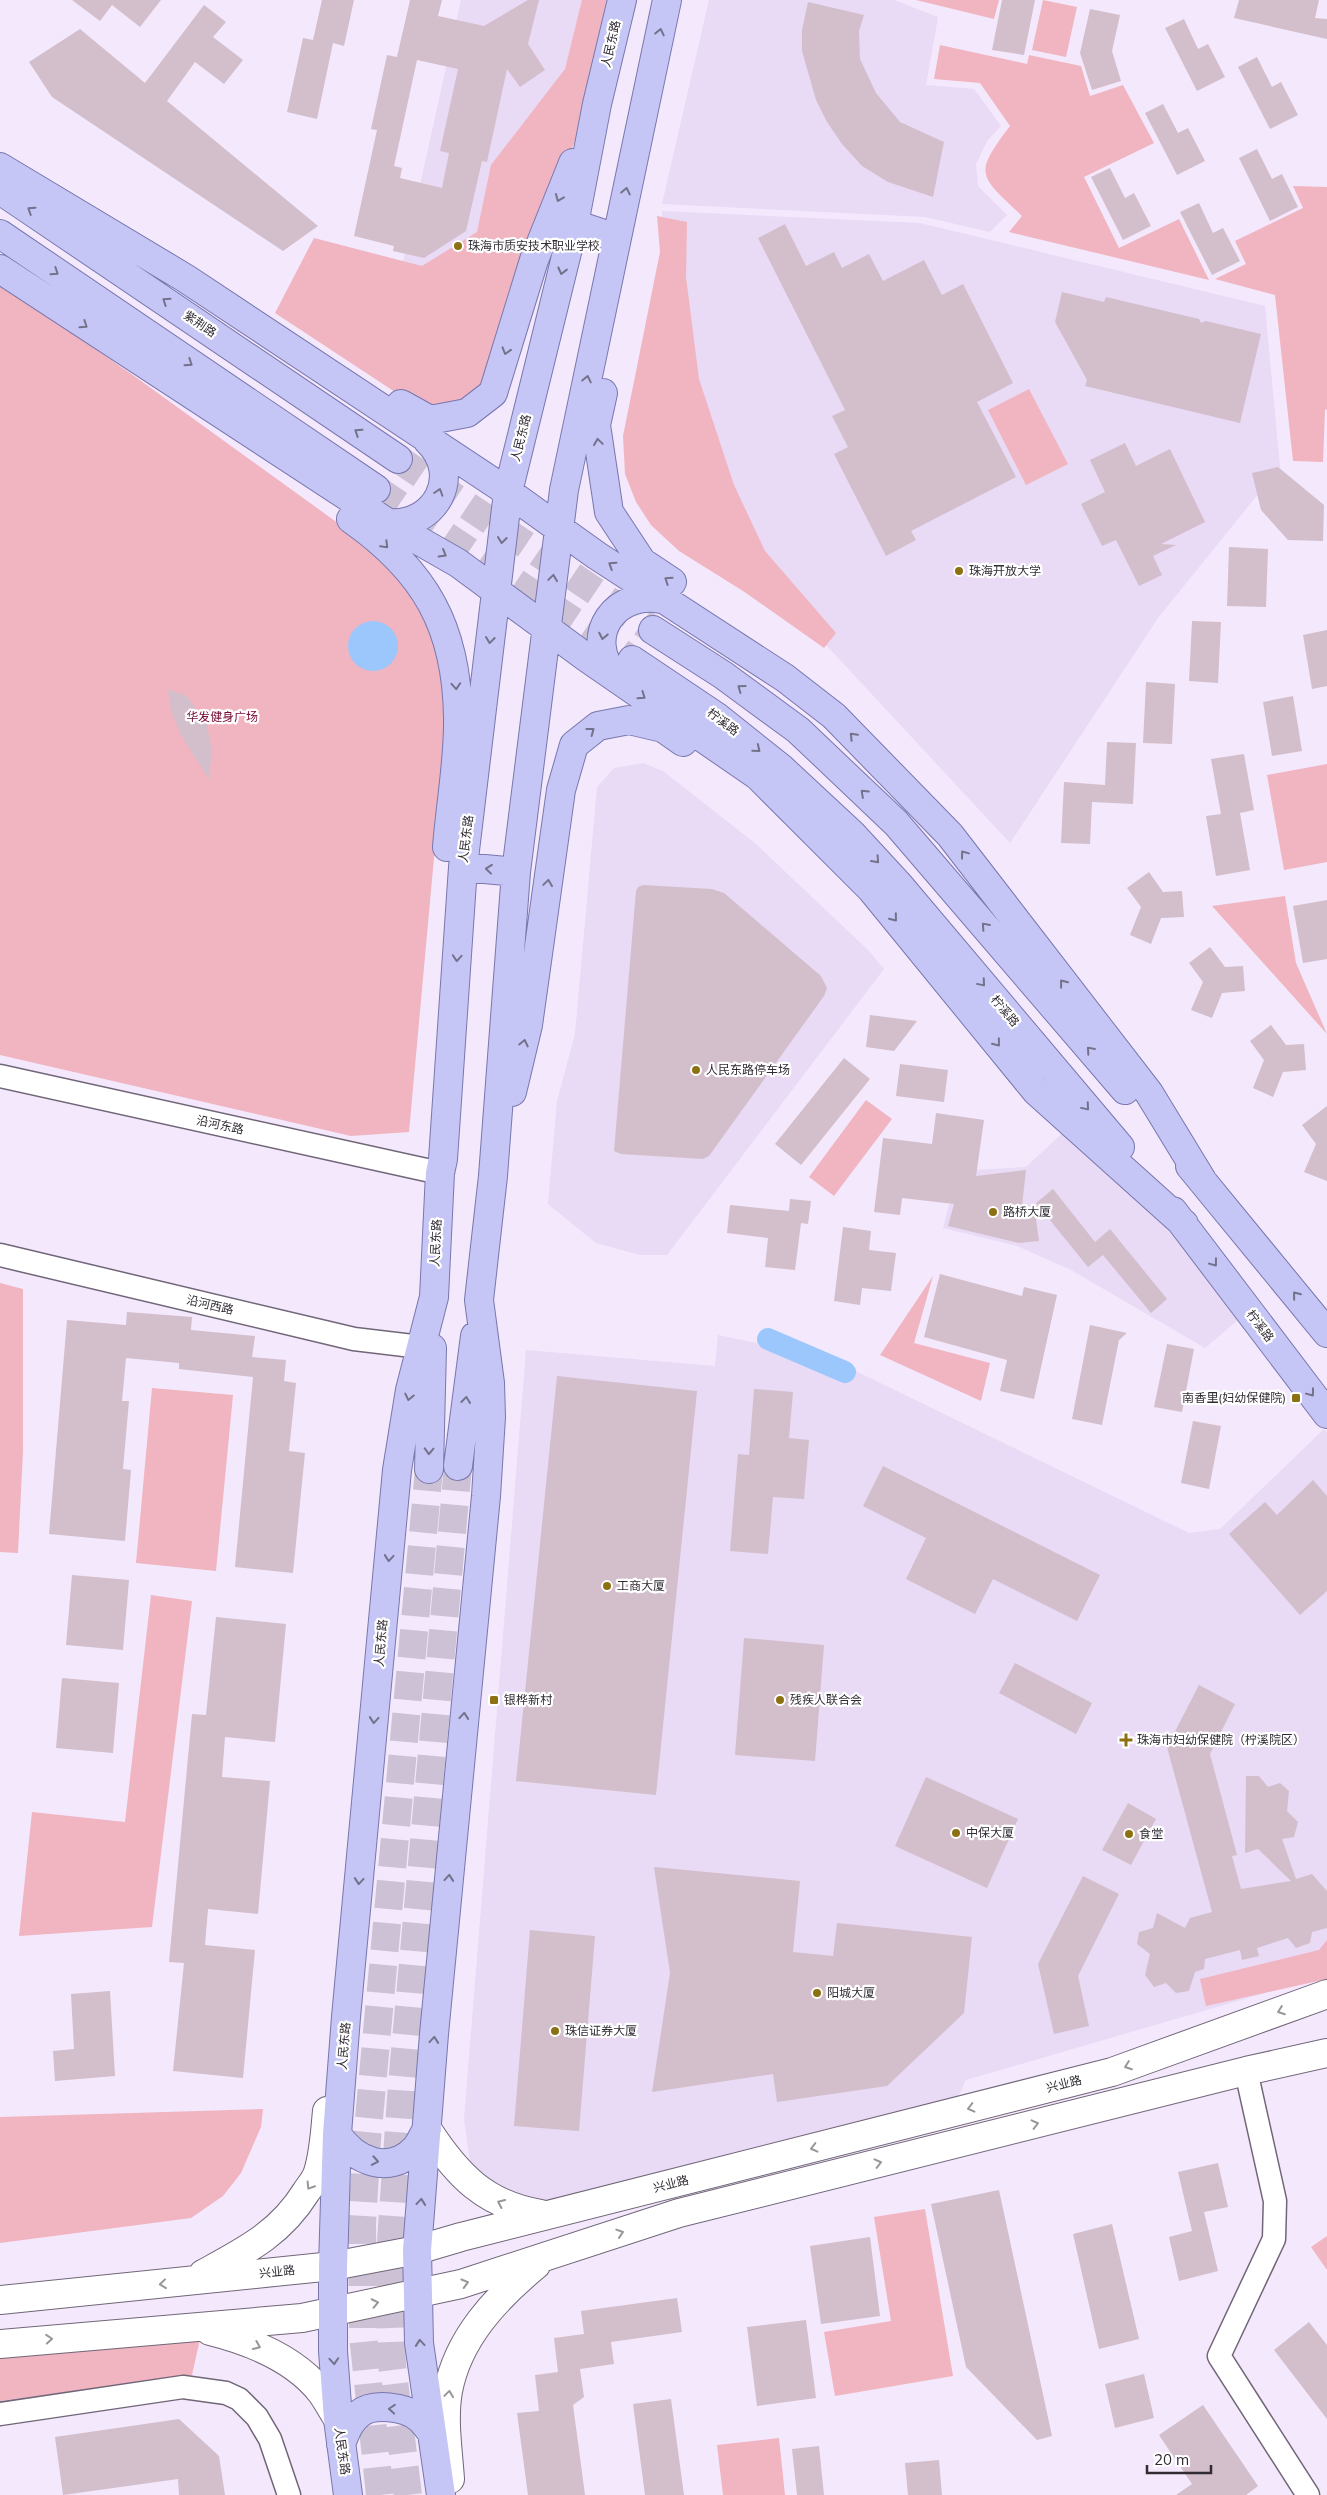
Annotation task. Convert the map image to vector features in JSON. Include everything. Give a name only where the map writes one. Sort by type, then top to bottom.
[{"type":"main road","name":"人民东路","points":[[348,2495],[339,2431],[333,2312],[337,2134],[397,1470],[402,1428],[434,1297],[441,1166],[463,867],[508,492],[574,224],[597,104],[622,0]]},
{"type":"main road","points":[[458,1466],[479,1300],[492,1176],[516,872],[564,490],[667,0]]},
{"type":"main road","points":[[111,234],[216,283],[378,392],[430,420],[467,413],[493,393],[534,260],[597,104]]},
{"type":"main road","points":[[0,167],[185,278],[508,492],[560,530],[785,678],[834,716],[950,835],[1149,1093],[1202,1180]]},
{"type":"main road","name":"紫荆路","points":[[0,190],[398,460]]},
{"type":"main road","points":[[574,224],[616,238]]},
{"type":"main road","points":[[0,234],[376,489]]},
{"type":"main road","points":[[616,238],[619,311],[596,425],[609,512],[642,562],[735,624],[785,678]]},
{"type":"main road","points":[[0,269],[388,523],[458,563],[546,626],[624,669],[758,776],[870,889],[1036,1091],[1184,1224]]},
{"type":"main road","points":[[121,350],[210,426],[377,537],[412,572],[440,617],[456,679],[458,720],[430,1070],[441,1166]]},
{"type":"main road","points":[[388,523],[407,523],[417,519],[431,509],[439,495],[442,483],[443,462],[439,453],[421,434]]},
{"type":"main road","points":[[624,669],[606,664],[602,651],[602,636],[610,617],[618,608],[632,599],[651,597],[666,600]]},
{"type":"main road","points":[[653,630],[723,675],[798,730],[896,823],[1202,1180],[1327,1333]]},
{"type":"main road","name":"柠溪路","points":[[624,669],[717,717],[781,768],[852,834],[899,885],[1184,1224],[1327,1414]]},
{"type":"main road","points":[[492,1176],[528,1025],[561,790],[574,745],[598,726],[629,720],[663,728],[726,773],[870,889]]},
{"type":"main road","points":[[463,867],[516,872]]},
{"type":"main road","points":[[429,1469],[434,1297]]},
{"type":"main road","points":[[441,2495],[419,2343],[417,2250],[486,1496],[491,1417],[490,1383],[479,1300]]},
{"type":"main road","name":"兴业路","points":[[0,2300],[333,2266],[417,2250],[547,2215],[1112,2072],[1327,1994]]},
{"type":"main road","points":[[190,2281],[250,2249],[277,2229],[300,2203],[318,2174],[325,2135],[333,2052],[348,2002]]},
{"type":"main road","points":[[0,2344],[302,2318],[418,2294],[461,2284],[679,2213],[1246,2071],[1327,2053]]},
{"type":"main road","points":[[337,2134],[354,2154],[374,2162],[386,2162],[404,2158],[416,2148],[427,2129]]},
{"type":"main road","points":[[427,2129],[444,2155],[473,2185],[497,2203],[520,2211],[547,2215]]},
{"type":"main road","points":[[451,2495],[446,2422],[448,2391],[456,2363],[473,2332],[493,2304],[546,2257]]},
{"type":"main road","points":[[194,2327],[232,2336],[263,2348],[295,2368],[320,2392],[339,2431],[349,2425],[361,2412],[379,2408],[405,2410],[419,2417],[432,2433]]},
{"type":"street","name":"沿河东路","points":[[0,1076],[441,1166]]},
{"type":"street","name":"沿河西路","points":[[0,1255],[354,1340],[421,1347]]},
{"type":"street","points":[[1246,2071],[1275,2201],[1274,2239],[1219,2356],[1308,2495]]},
{"type":"street","points":[[0,2414],[183,2387],[226,2393],[239,2398],[257,2417],[270,2439],[289,2495]]},
{"type":"shaded area","name":"珠海市质安技术职业学校","points":[[461,0],[598,0],[492,337],[381,361]]},
{"type":"shaded area","points":[[709,0],[894,0],[938,17],[926,85],[974,89],[1001,126],[987,141],[976,164],[978,186],[1007,215],[990,232],[925,217],[662,204]]},
{"type":"shaded area","name":"珠海开放大学","points":[[662,211],[920,223],[1265,306],[1280,467],[1158,618],[1010,843],[828,647],[659,524],[664,256]]},
{"type":"shaded area","points":[[643,763],[663,771],[756,844],[868,950],[884,969],[667,1255],[640,1255],[596,1243],[548,1204],[557,1101],[575,1034],[597,787],[614,768]]},
{"type":"shaded area","points":[[1069,1127],[1182,1227],[1245,1314],[1205,1348],[1071,1270],[1017,1246],[943,1228],[958,1171],[1026,1167]]},
{"type":"shaded area","points":[[718,1335],[829,1358],[1189,1533],[1220,1529],[1324,1429],[1327,1433],[1327,1975],[966,2080],[950,2113],[547,2215],[473,2184],[464,2119],[526,1350],[715,1366]]},
{"type":"green space","points":[[582,0],[616,0],[591,101],[530,253],[490,388],[430,415],[275,313],[314,238],[422,266],[477,232],[491,165],[565,69]]},
{"type":"green space","points":[[916,0],[999,0],[994,19]]},
{"type":"green space","points":[[1043,0],[1077,7],[1066,57],[1032,50]]},
{"type":"green space","points":[[940,45],[1027,64],[1029,55],[1081,66],[1090,96],[1123,85],[1154,143],[1084,177],[1119,248],[1179,219],[1209,280],[1009,232],[1022,216],[990,183],[986,174],[986,166],[990,155],[1010,126],[980,83],[934,79]]},
{"type":"green space","points":[[1293,186],[1327,187],[1327,409],[1325,410],[1323,462],[1293,461],[1275,295],[1215,279],[1246,264],[1235,241],[1303,208]]},
{"type":"green space","points":[[657,216],[687,222],[686,277],[699,379],[734,485],[765,551],[836,633],[824,648],[743,591],[679,551],[651,525],[636,502],[625,474],[623,436],[660,252]]},
{"type":"green space","name":"华发健身广场","points":[[0,283],[137,378],[378,552],[427,612],[440,655],[447,715],[409,1132],[351,1136],[0,1055]]},
{"type":"green space","points":[[1029,389],[1068,464],[1026,485],[988,410]]},
{"type":"green space","points":[[1327,764],[1327,862],[1284,870],[1267,775]]},
{"type":"green space","points":[[1285,896],[1296,963],[1327,1034],[1212,906]]},
{"type":"green space","points":[[866,1100],[892,1119],[834,1196],[809,1177]]},
{"type":"green space","points":[[933,1276],[914,1343],[990,1363],[981,1401],[880,1355]]},
{"type":"green space","points":[[0,1283],[23,1289],[23,1451],[18,1553],[0,1552]]},
{"type":"green space","points":[[152,1388],[233,1395],[216,1571],[136,1563]]},
{"type":"green space","points":[[151,1595],[192,1601],[152,1927],[19,1936],[32,1812],[125,1822]]},
{"type":"green space","points":[[1327,1940],[1327,1979],[1206,2006],[1200,1979],[1319,1950]]},
{"type":"green space","points":[[263,2109],[261,2127],[241,2173],[223,2196],[191,2218],[0,2243],[0,2117]]},
{"type":"green space","points":[[925,2209],[953,2376],[835,2396],[824,2332],[891,2321],[874,2217]]},
{"type":"green space","points":[[1327,2236],[1327,2270],[1311,2247]]},
{"type":"green space","points":[[200,2339],[192,2375],[0,2401],[0,2356]]},
{"type":"green space","points":[[779,2438],[785,2495],[723,2495],[717,2445]]},
{"type":"water","points":[[368,621],[378,621],[391,628],[398,641],[398,651],[391,664],[378,671],[368,671],[359,667],[352,660],[348,651],[348,641],[352,632],[359,625]]},
{"type":"building","points":[[72,0],[161,0],[140,27],[112,5],[100,21]]},
{"type":"building","points":[[322,0],[354,0],[344,46],[333,43],[317,119],[287,112],[303,38],[313,40]]},
{"type":"building","points":[[410,0],[442,0],[438,16],[484,26],[528,0],[539,0],[528,44],[545,70],[520,87],[507,69],[487,162],[482,161],[466,231],[424,258],[393,251],[394,246],[354,236],[377,130],[371,129],[387,55],[397,57]],"holes":[[[417,60],[458,69],[440,151],[449,153],[442,188],[400,178],[402,168],[394,166]]]},
{"type":"building","points":[[1002,0],[1035,0],[1024,55],[992,50]]},
{"type":"building","points":[[1239,0],[1319,0],[1315,18],[1327,19],[1327,39],[1234,18]]},
{"type":"building","points":[[808,2],[864,15],[859,31],[860,59],[876,93],[900,122],[944,142],[933,197],[888,182],[862,166],[842,144],[827,122],[816,100],[802,51],[802,30]]},
{"type":"building","points":[[204,5],[226,22],[213,37],[243,60],[224,84],[195,62],[167,101],[318,226],[283,251],[52,97],[29,62],[80,29],[145,83]]},
{"type":"building","points":[[1090,9],[1120,15],[1112,51],[1121,81],[1092,90],[1080,53]]},
{"type":"building","points":[[1184,19],[1198,49],[1208,44],[1225,77],[1197,91],[1165,28]]},
{"type":"building","points":[[1257,57],[1272,87],[1281,82],[1298,115],[1270,129],[1238,67]]},
{"type":"building","points":[[1163,104],[1178,133],[1188,128],[1205,161],[1177,175],[1145,113]]},
{"type":"building","points":[[1257,149],[1272,179],[1282,174],[1298,207],[1270,221],[1239,158]]},
{"type":"building","points":[[1110,168],[1125,198],[1134,193],[1151,226],[1123,240],[1091,177]]},
{"type":"building","points":[[1199,203],[1213,233],[1223,228],[1240,261],[1212,275],[1180,212]]},
{"type":"building","points":[[785,224],[806,266],[834,252],[842,268],[869,254],[883,281],[924,260],[942,295],[963,284],[1013,383],[977,402],[1016,477],[911,531],[916,540],[886,556],[834,454],[848,447],[832,416],[845,410],[758,238]]},
{"type":"building","points":[[1062,292],[1104,302],[1106,297],[1199,319],[1201,323],[1206,321],[1261,334],[1240,423],[1085,386],[1087,380],[1055,322]]},
{"type":"building","points":[[1125,443],[1136,466],[1170,449],[1205,522],[1161,544],[1176,545],[1153,556],[1162,575],[1139,586],[1116,540],[1102,546],[1081,504],[1105,492],[1090,460]]},
{"type":"building","points":[[1278,467],[1324,505],[1323,541],[1288,540],[1261,510],[1252,473]]},
{"type":"building","points":[[1229,547],[1268,549],[1266,607],[1227,606]]},
{"type":"building","points":[[1192,621],[1221,622],[1218,683],[1189,681]]},
{"type":"building","points":[[1327,630],[1327,686],[1312,689],[1303,635]]},
{"type":"building","points":[[1146,682],[1175,684],[1172,744],[1143,743]]},
{"type":"building","points":[[168,689],[187,696],[207,725],[212,751],[209,780],[180,733],[171,710]]},
{"type":"building","points":[[1293,696],[1302,751],[1272,756],[1263,702]]},
{"type":"building","points":[[1107,742],[1136,743],[1133,804],[1092,802],[1090,844],[1061,843],[1064,782],[1105,785]]},
{"type":"building","points":[[1244,754],[1254,810],[1240,813],[1250,870],[1216,876],[1206,816],[1221,814],[1211,759]]},
{"type":"building","points":[[1149,872],[1163,892],[1182,891],[1184,917],[1161,918],[1151,944],[1130,935],[1141,907],[1127,888]]},
{"type":"building","name":"人民东路停车场","points":[[643,885],[712,889],[724,893],[821,976],[827,988],[824,996],[709,1156],[703,1159],[621,1154],[614,1151],[636,891],[638,887]]},
{"type":"building","points":[[1327,900],[1327,959],[1303,963],[1293,906]]},
{"type":"building","points":[[1210,947],[1225,967],[1243,966],[1245,991],[1222,993],[1212,1018],[1191,1010],[1203,982],[1189,963]]},
{"type":"building","points":[[870,1015],[917,1021],[894,1051],[866,1047]]},
{"type":"building","points":[[1271,1025],[1286,1045],[1304,1044],[1306,1070],[1283,1072],[1273,1097],[1253,1088],[1264,1060],[1250,1041]]},
{"type":"building","points":[[844,1058],[870,1079],[801,1165],[775,1144]]},
{"type":"building","points":[[900,1064],[948,1070],[944,1102],[896,1096]]},
{"type":"building","points":[[1327,1106],[1327,1181],[1304,1172],[1316,1144],[1302,1125]]},
{"type":"building","points":[[936,1113],[984,1120],[976,1176],[1026,1170],[1021,1215],[1034,1205],[1039,1241],[1019,1243],[948,1226],[954,1204],[902,1198],[900,1215],[874,1212],[883,1138],[932,1144]]},
{"type":"building","points":[[1053,1189],[1095,1242],[1110,1229],[1167,1299],[1151,1313],[1103,1255],[1088,1267],[1036,1203]]},
{"type":"building","points":[[790,1199],[811,1201],[808,1224],[801,1223],[795,1270],[765,1267],[768,1238],[727,1233],[730,1205],[789,1211]]},
{"type":"building","points":[[843,1227],[871,1231],[869,1250],[896,1253],[891,1291],[862,1288],[860,1305],[834,1301]]},
{"type":"building","points":[[940,1274],[1022,1296],[1024,1287],[1057,1295],[1034,1399],[1000,1391],[1007,1360],[924,1337]]},
{"type":"building","points":[[127,1312],[192,1317],[191,1330],[255,1336],[252,1357],[286,1360],[284,1381],[296,1383],[289,1451],[305,1453],[293,1573],[235,1567],[253,1377],[179,1369],[179,1363],[126,1358],[122,1401],[129,1401],[123,1469],[131,1470],[125,1541],[49,1534],[67,1320],[126,1325]]},
{"type":"building","points":[[1090,1325],[1127,1333],[1119,1340],[1102,1425],[1072,1419]]},
{"type":"building","points":[[1167,1344],[1194,1349],[1182,1412],[1154,1407]]},
{"type":"building","name":"工商大厦","points":[[557,1376],[697,1391],[656,1795],[516,1781]]},
{"type":"building","points":[[754,1389],[793,1392],[789,1438],[809,1440],[804,1499],[773,1497],[768,1554],[730,1551],[738,1454],[749,1455]]},
{"type":"building","points":[[1193,1421],[1221,1426],[1209,1489],[1181,1483]]},
{"type":"building","points":[[883,1466],[1100,1575],[1077,1621],[993,1579],[975,1614],[906,1579],[926,1538],[863,1506]]},
{"type":"building","points":[[1313,1480],[1327,1496],[1327,1591],[1300,1615],[1229,1534],[1265,1502],[1277,1515]]},
{"type":"building","points":[[72,1575],[129,1580],[123,1650],[66,1645]]},
{"type":"building","points":[[216,1617],[286,1624],[275,1742],[225,1737],[222,1777],[270,1781],[258,1914],[208,1909],[205,1945],[255,1950],[243,2078],[173,2071],[184,1963],[169,1962],[192,1714],[206,1715]]},
{"type":"building","name":"残疾人联合会","points":[[744,1638],[824,1645],[815,1761],[735,1755]]},
{"type":"building","points":[[1015,1663],[1092,1703],[1076,1734],[999,1693]]},
{"type":"building","points":[[62,1678],[119,1683],[113,1753],[56,1748]]},
{"type":"building","points":[[1199,1685],[1235,1704],[1210,1754],[1237,1855],[1232,1856],[1241,1889],[1291,1881],[1258,1849],[1245,1853],[1246,1776],[1259,1776],[1268,1787],[1280,1783],[1289,1791],[1287,1811],[1298,1822],[1294,1837],[1282,1839],[1296,1879],[1312,1874],[1327,1891],[1327,1928],[1312,1932],[1310,1943],[1296,1948],[1288,1938],[1257,1948],[1259,1956],[1242,1960],[1240,1950],[1205,1959],[1204,1969],[1195,1972],[1189,1991],[1176,1993],[1166,1983],[1154,1987],[1145,1975],[1150,1954],[1137,1944],[1139,1932],[1153,1928],[1157,1913],[1185,1928],[1190,1918],[1212,1912],[1167,1747]]},
{"type":"building","name":"中保大厦","points":[[926,1777],[1018,1819],[987,1888],[895,1846]]},
{"type":"building","name":"食堂","points":[[1128,1803],[1156,1819],[1131,1865],[1102,1850]]},
{"type":"building","name":"阳城大厦","points":[[654,1867],[800,1881],[793,1952],[833,1956],[837,1923],[972,1937],[964,2013],[887,2086],[777,2102],[773,2074],[652,2092],[670,1973]]},
{"type":"building","points":[[1083,1876],[1119,1894],[1078,1976],[1089,2026],[1054,2034],[1038,1964]]},
{"type":"building","name":"珠信证券大厦","points":[[530,1930],[595,1936],[579,2131],[514,2126]]},
{"type":"building","points":[[110,1991],[115,2076],[55,2081],[53,2051],[74,2049],[71,1994]]},
{"type":"building","points":[[1218,2163],[1228,2207],[1204,2212],[1218,2271],[1179,2281],[1169,2237],[1192,2231],[1178,2172]]},
{"type":"building","points":[[999,2190],[1052,2436],[1037,2440],[966,2367],[931,2204]]},
{"type":"building","points":[[1112,2224],[1139,2339],[1099,2349],[1073,2234]]},
{"type":"building","points":[[870,2237],[880,2316],[821,2324],[810,2246]]},
{"type":"building","points":[[677,2298],[682,2332],[611,2342],[614,2364],[580,2369],[584,2397],[573,2405],[585,2495],[528,2495],[517,2413],[539,2411],[535,2375],[558,2372],[554,2338],[584,2334],[581,2311]]},
{"type":"building","points":[[806,2320],[816,2398],[757,2406],[747,2327]]},
{"type":"building","points":[[1309,2322],[1327,2345],[1327,2419],[1274,2350]]},
{"type":"building","points":[[1144,2374],[1154,2418],[1115,2428],[1105,2384]]},
{"type":"building","points":[[671,2399],[684,2495],[645,2495],[633,2404]]},
{"type":"building","points":[[1203,2405],[1258,2486],[1246,2495],[1176,2495],[1192,2484],[1159,2435]]},
{"type":"building","points":[[179,2419],[219,2456],[225,2495],[179,2495],[178,2479],[63,2495],[55,2437]]},
{"type":"building","points":[[819,2446],[824,2495],[797,2495],[792,2449]]},
{"type":"building","points":[[939,2460],[942,2495],[908,2495],[905,2463]]},
{"type":"waterway","points":[[768,1339],[845,1372]]},
{"type":"tunnel","points":[[398,459],[653,630]]},
{"type":"tunnel","points":[[376,489],[632,660]]},
{"type":"tunnel","points":[[408,2495],[392,2365],[390,2311],[391,2241],[402,2084],[458,1466]]},
{"type":"tunnel","points":[[380,2495],[363,2335],[362,2224],[367,2140],[429,1469]]},
{"type":"place","name":"珠海市质安技术职业学校","points":[[458,246]]},
{"type":"place","name":"珠海开放大学","points":[[959,571]]},
{"type":"place","name":"人民东路停车场","points":[[696,1070]]},
{"type":"place","name":"路桥大厦","points":[[993,1212]]},
{"type":"place","name":"南香里(妇幼保健院)","points":[[1296,1398]]},
{"type":"place","name":"工商大厦","points":[[607,1586]]},
{"type":"place","name":"银桦新村","points":[[494,1700]]},
{"type":"place","name":"残疾人联合会","points":[[780,1700]]},
{"type":"place","name":"珠海市妇幼保健院（柠溪院区）","points":[[1126,1740]]},
{"type":"place","name":"中保大厦","points":[[956,1833]]},
{"type":"place","name":"食堂","points":[[1129,1834]]},
{"type":"place","name":"阳城大厦","points":[[817,1993]]},
{"type":"place","name":"珠信证券大厦","points":[[555,2031]]}]
